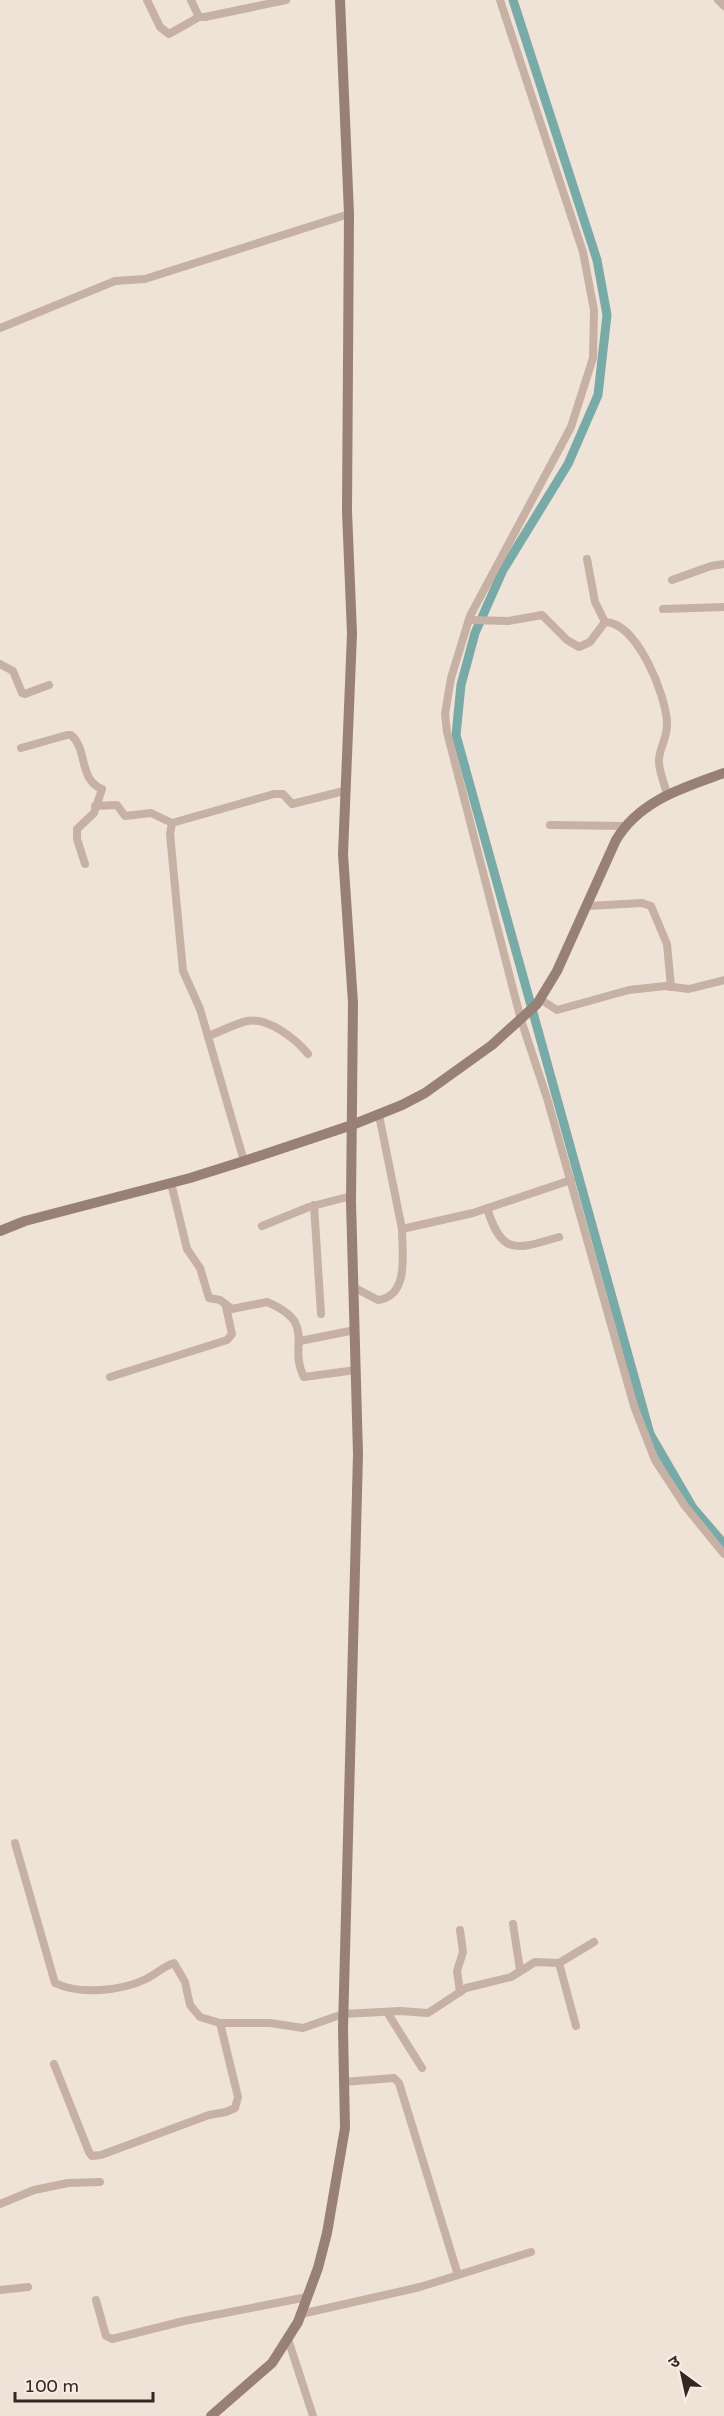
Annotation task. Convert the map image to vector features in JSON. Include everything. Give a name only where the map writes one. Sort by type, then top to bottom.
[{"type":"street","points":[[147,0],[160,27],[169,34],[200,17],[285,0]]},
{"type":"street","points":[[191,0],[200,17]]},
{"type":"street","points":[[501,0],[583,252],[594,310],[594,342],[590,372],[571,427],[538,494],[482,590],[471,619],[451,678],[445,714],[447,732],[523,1016],[621,1362],[647,1441],[655,1460],[684,1506],[724,1554]]},
{"type":"street","points":[[718,0],[724,6]]},
{"type":"street","points":[[211,2416],[272,2363],[301,2314],[327,2233],[345,2128],[344,2014],[356,1518],[356,1370],[351,1196],[353,1003],[343,854],[352,634],[347,511],[349,214],[340,1]]},
{"type":"street","points":[[0,328],[115,281],[145,279],[349,214]]},
{"type":"street","points":[[586,559],[595,602],[605,622]]},
{"type":"street","points":[[672,580],[711,566],[724,564]]},
{"type":"street","points":[[663,609],[724,607]]},
{"type":"street","points":[[471,619],[496,621],[542,615],[567,640],[579,646],[590,642],[605,622]]},
{"type":"street","points":[[605,622],[616,624],[631,636],[641,650],[652,674],[667,724],[659,761],[668,795]]},
{"type":"street","points":[[0,664],[13,671],[22,693],[25,694],[49,685]]},
{"type":"street","points":[[21,748],[67,735],[75,738],[90,780],[102,789],[94,813],[77,829],[77,839],[85,864]]},
{"type":"street","points":[[0,1231],[25,1221],[171,1183],[244,1161],[379,1115],[432,1088],[539,1001],[557,971],[616,840],[625,826],[648,806],[668,795],[724,773]]},
{"type":"street","points":[[95,806],[117,804],[125,816],[151,813],[172,823],[274,794],[283,794],[292,804],[344,791]]},
{"type":"street","points":[[172,823],[170,834],[181,957],[187,982],[200,1009],[244,1161]]},
{"type":"street","points":[[550,825],[625,826]]},
{"type":"street","points":[[588,906],[642,903],[651,906],[667,944],[671,987]]},
{"type":"street","points":[[539,1001],[558,1010],[629,990],[671,987],[689,989],[724,980]]},
{"type":"street","points":[[208,1036],[247,1021],[262,1022],[295,1041],[308,1054]]},
{"type":"street","points":[[353,1287],[378,1300],[395,1291],[401,1281],[402,1229],[379,1115]]},
{"type":"street","points":[[402,1229],[487,1208],[571,1180]]},
{"type":"street","points":[[110,1377],[227,1340],[232,1334],[226,1307],[220,1300],[212,1300],[207,1296],[200,1268],[188,1249],[171,1183]]},
{"type":"street","points":[[262,1226],[314,1205],[351,1196]]},
{"type":"street","points":[[314,1205],[321,1314]]},
{"type":"street","points":[[487,1208],[495,1233],[510,1244],[527,1246],[559,1237]]},
{"type":"street","points":[[226,1307],[237,1309],[262,1302],[273,1304],[296,1323],[304,1377],[356,1370]]},
{"type":"street","points":[[300,1341],[354,1330]]},
{"type":"street","points":[[15,1843],[55,1983],[82,1990],[123,1986],[145,1980],[174,1963],[185,1982],[193,2010],[200,2018],[220,2023],[270,2023],[303,2028],[344,2014],[428,2013],[475,1985],[511,1977],[535,1962],[559,1963],[594,1942]]},
{"type":"street","points":[[513,1924],[520,1970]]},
{"type":"street","points":[[460,1930],[463,1952],[457,1971],[460,1992]]},
{"type":"street","points":[[559,1963],[576,2026]]},
{"type":"street","points":[[387,2012],[422,2068]]},
{"type":"street","points":[[54,2064],[88,2152],[92,2156],[101,2155],[209,2115],[235,2108],[238,2097],[220,2023]]},
{"type":"street","points":[[344,2082],[394,2078],[399,2083],[458,2275]]},
{"type":"street","points":[[0,2204],[42,2188],[100,2182]]},
{"type":"street","points":[[301,2314],[331,2309],[458,2275],[531,2252]]},
{"type":"street","points":[[0,2290],[28,2287]]},
{"type":"street","points":[[96,2300],[106,2336],[112,2339],[184,2321],[308,2297]]},
{"type":"street","points":[[288,2339],[313,2416]]},
{"type":"waterway","points":[[513,0],[597,260],[607,315],[598,395],[568,464],[503,570],[475,633],[461,685],[456,735],[650,1434],[693,1508],[724,1544]]}]
